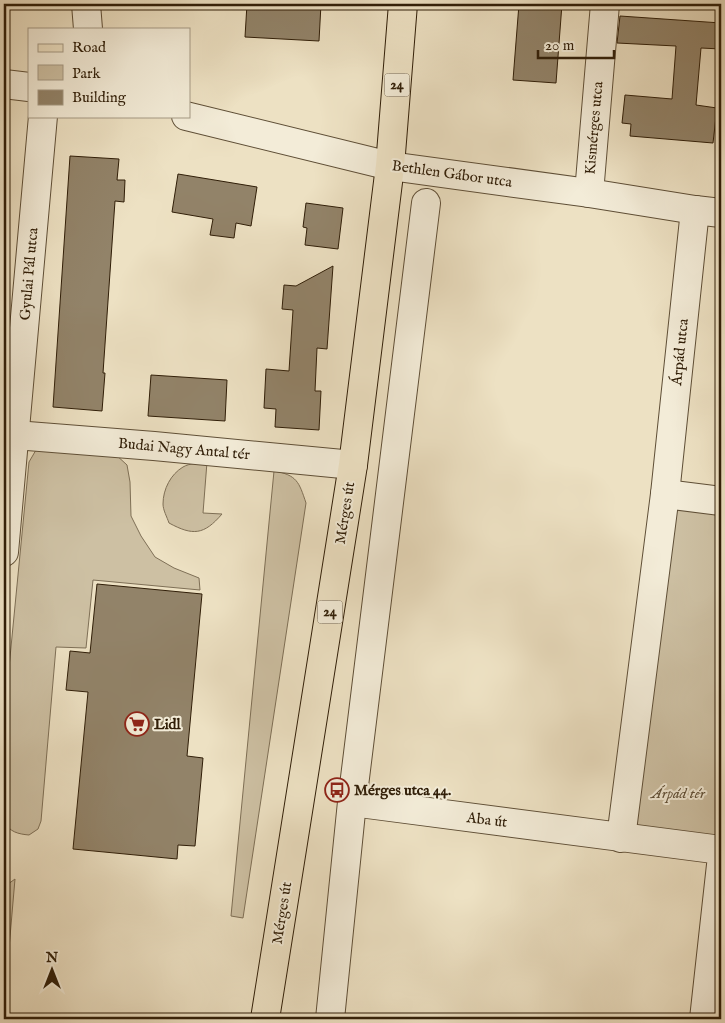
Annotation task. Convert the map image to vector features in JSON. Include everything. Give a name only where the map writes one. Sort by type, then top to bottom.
[{"type":"main road","name":"Mérges út","points":[[265,1019],[353,465],[390,166],[403,4]]},
{"type":"street","points":[[86,4],[88,28]]},
{"type":"street","name":"Kismérges utca","points":[[588,193],[605,4]]},
{"type":"street","points":[[4,84],[28,87]]},
{"type":"street","name":"Bethlen Gábor utca","points":[[190,117],[390,166],[708,211]]},
{"type":"street","name":"Gyulai Pál utca","points":[[4,552],[43,118]]},
{"type":"street","points":[[330,1019],[352,802],[426,203]]},
{"type":"street","name":"Árpád utca","points":[[665,494],[708,211]]},
{"type":"street","name":"Budai Nagy Antal tér","points":[[15,435],[353,465]]},
{"type":"street","points":[[721,501],[665,494],[621,838],[721,850]]},
{"type":"street","name":"Aba út","points":[[352,802],[621,838]]},
{"type":"street","points":[[704,1019],[721,865]]},
{"type":"green space","points":[[58,446],[114,453],[127,465],[130,482],[131,516],[141,536],[155,557],[174,568],[199,578],[200,590],[93,580],[86,648],[56,647],[41,821],[38,829],[29,835],[15,832],[4,822],[4,719],[29,462],[36,450]]},
{"type":"green space","points":[[207,462],[203,513],[222,514],[204,530],[185,530],[169,523],[163,504],[164,493],[171,478],[186,466]]},
{"type":"green space","points":[[274,471],[288,475],[296,481],[306,503],[243,918],[231,916]]},
{"type":"green space","name":"Árpád tér","points":[[670,499],[721,505],[721,825],[719,845],[630,830]]},
{"type":"green space","points":[[15,879],[4,1006],[4,887]]},
{"type":"building","points":[[247,4],[321,4],[319,41],[245,37]]},
{"type":"building","points":[[519,4],[562,4],[556,83],[513,80]]},
{"type":"building","points":[[620,16],[721,23],[721,49],[701,48],[696,105],[717,108],[713,143],[630,136],[631,124],[622,123],[625,95],[672,99],[676,46],[617,43]]},
{"type":"building","points":[[70,156],[119,159],[117,180],[125,180],[124,202],[115,201],[102,411],[53,407]]},
{"type":"building","points":[[178,174],[257,187],[251,226],[236,223],[234,238],[210,235],[213,219],[172,212]]},
{"type":"building","points":[[306,203],[343,208],[338,249],[305,245],[307,228],[303,227]]},
{"type":"building","points":[[333,266],[327,349],[317,348],[315,391],[321,391],[319,430],[275,427],[276,409],[264,408],[266,369],[289,371],[293,310],[282,309],[284,285],[296,286]]},
{"type":"building","points":[[151,375],[227,380],[225,421],[148,416]]},
{"type":"building","name":"Lidl","points":[[97,584],[202,594],[187,756],[203,758],[195,846],[178,845],[177,859],[73,849],[88,692],[66,690],[70,651],[90,653]]},
{"type":"place","name":"Lidl","points":[[137,724]]},
{"type":"place","name":"Mérges utca 44.","points":[[337,790]]}]
